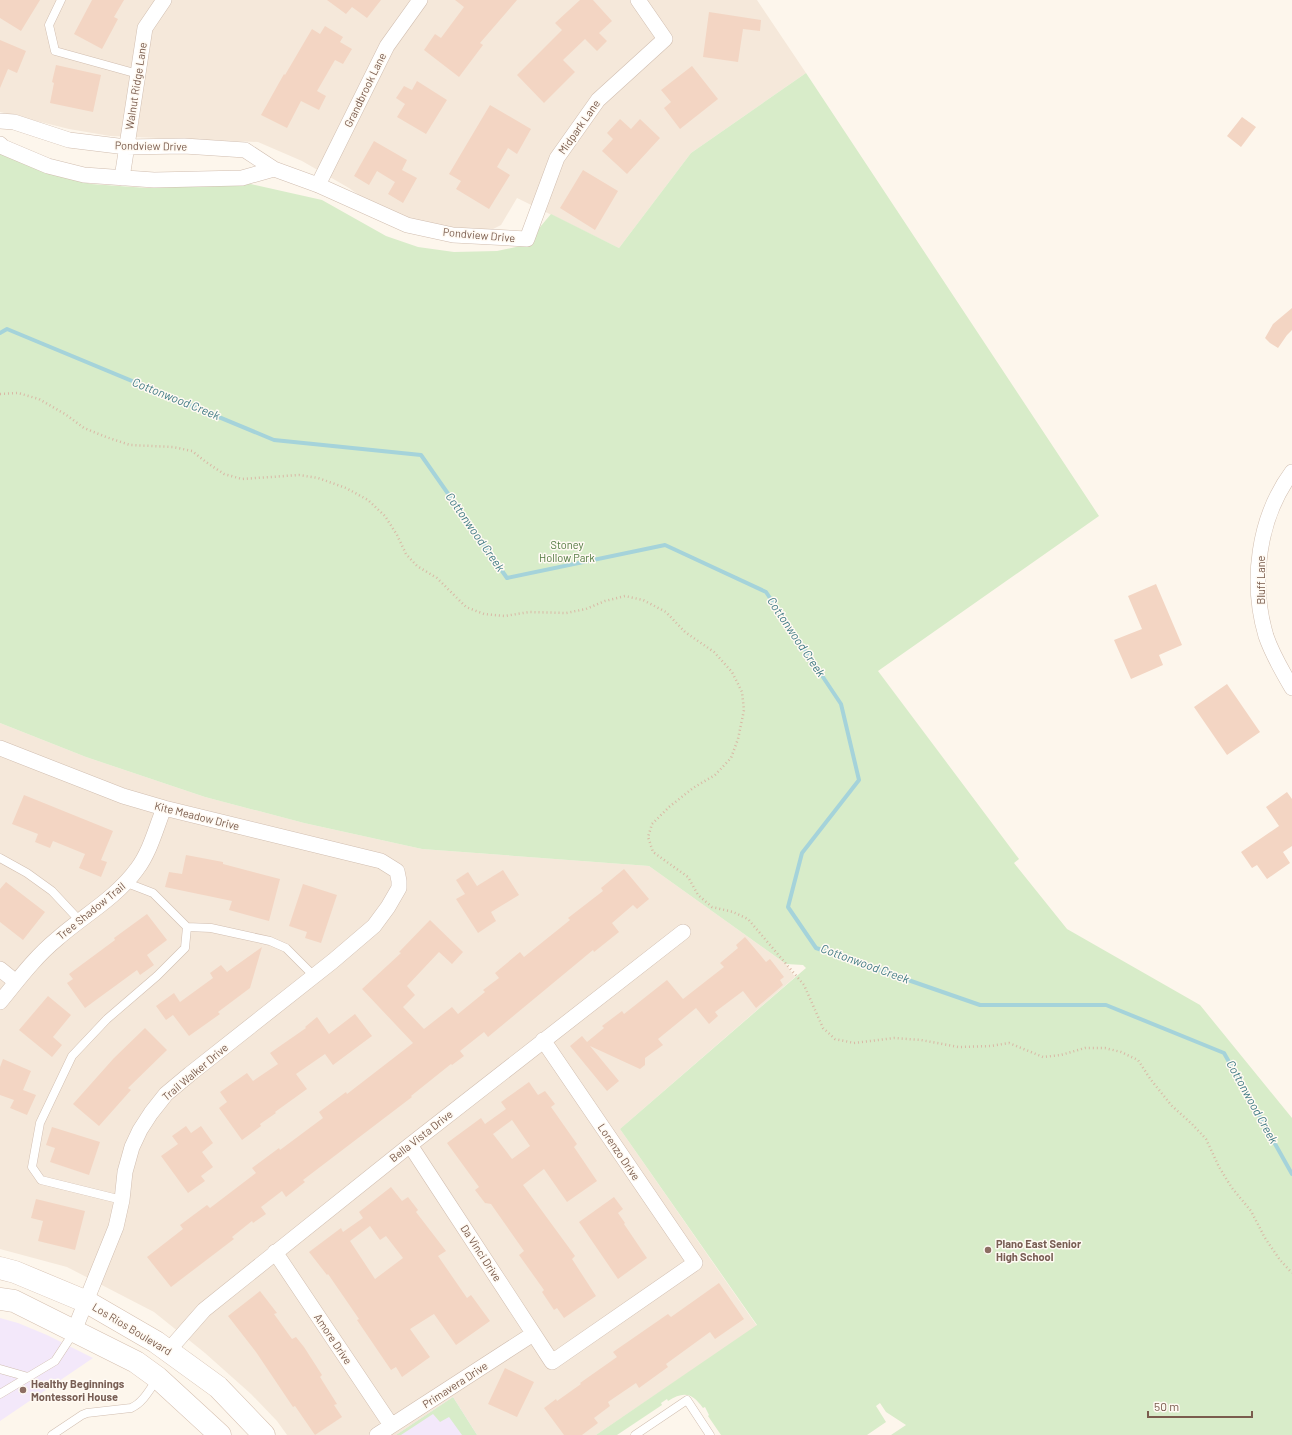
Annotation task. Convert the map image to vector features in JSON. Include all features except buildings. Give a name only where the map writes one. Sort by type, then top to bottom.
[{"type":"main road","name":"Los Rios Boulevard","points":[[0,1268],[15,1272],[87,1302],[156,1342],[218,1387],[264,1435]]},
{"type":"main road","points":[[0,1299],[14,1301],[136,1362],[158,1378],[220,1435]]},
{"type":"street","name":"Walnut Ridge Lane","points":[[122,178],[145,28],[164,0]]},
{"type":"street","name":"Grandbrook Lane","points":[[318,185],[387,46],[420,0]]},
{"type":"street","name":"Midpark Lane","points":[[528,239],[557,158],[598,100],[665,39],[638,0]]},
{"type":"street","name":"Pondview Drive","points":[[0,121],[14,122],[69,140],[126,147],[184,146],[246,150],[274,169],[318,185],[407,225],[453,235],[528,239]]},
{"type":"street","points":[[0,144],[3,147],[48,166],[84,175],[154,180],[242,178],[274,169]]},
{"type":"street","name":"Bluff Lane","points":[[1292,472],[1271,509],[1261,543],[1258,577],[1260,610],[1266,636],[1278,664],[1292,688]]},
{"type":"street","name":"Kite Meadow Drive","points":[[0,748],[123,796],[164,808],[381,861],[397,871]]},
{"type":"street","name":"Tree Shadow Trail","points":[[0,1002],[31,965],[57,939],[127,883],[146,854],[164,808]]},
{"type":"street","name":"Trail Walker Drive","points":[[74,1331],[116,1227],[122,1200],[125,1172],[132,1147],[151,1113],[166,1094],[374,926],[388,907],[399,888],[397,871]]},
{"type":"street","name":"Bella Vista Drive","points":[[168,1351],[204,1310],[275,1252],[410,1144],[683,932]]},
{"type":"street","points":[[0,969],[16,982]]},
{"type":"street","name":"Lorenzo Drive","points":[[544,1040],[695,1263],[552,1362]]},
{"type":"street","name":"Da Vinci Drive","points":[[410,1144],[552,1362]]},
{"type":"street","name":"Amore Drive","points":[[275,1252],[392,1425]]},
{"type":"street","name":"Primavera Drive","points":[[377,1435],[534,1334]]},
{"type":"lane","points":[[61,0],[49,25],[55,51],[138,74]]},
{"type":"lane","points":[[0,858],[27,873],[52,891],[80,921]]},
{"type":"lane","points":[[127,883],[152,893],[187,927],[211,928],[270,941],[286,948],[314,976]]},
{"type":"lane","points":[[122,1200],[41,1180],[32,1167],[40,1123],[72,1056],[108,1019],[157,976],[185,948],[187,927]]},
{"type":"lane","points":[[0,1394],[55,1361],[74,1331]]},
{"type":"lane","points":[[0,1369],[28,1377]]},
{"type":"lane","points":[[52,1435],[87,1413],[131,1408],[136,1406],[158,1378]]},
{"type":"lane","points":[[635,1435],[687,1400],[710,1435]]},
{"type":"path","points":[[0,394],[18,393],[39,399],[65,414],[84,428],[124,443],[174,447],[192,451],[224,474],[242,479],[298,475],[318,478],[346,488],[368,500],[385,516],[397,535],[406,554],[416,566],[437,578],[466,607],[484,614],[505,616],[529,612],[566,614],[586,610],[605,601],[625,596],[643,600],[666,612],[685,632],[714,652],[732,672],[742,692],[744,710],[738,739],[731,758],[715,775],[693,788],[669,807],[652,824],[648,838],[652,852],[688,877],[698,895],[712,907],[733,912],[748,919],[804,986],[823,1028],[835,1039],[854,1043],[894,1038],[921,1040],[958,1047],[1009,1044],[1043,1057],[1061,1055],[1085,1048],[1105,1048],[1120,1052],[1138,1060],[1151,1080],[1172,1106],[1206,1139],[1219,1167],[1232,1188],[1251,1211],[1265,1238],[1280,1260],[1292,1273]]},
{"type":"shaded area","points":[[0,0],[757,0],[806,73],[691,153],[619,248],[517,198],[501,225],[483,234],[390,217],[349,188],[302,161],[258,142],[110,136],[69,129],[0,112]]},
{"type":"shaded area","points":[[0,723],[86,757],[205,797],[304,823],[422,849],[649,866],[786,964],[795,977],[620,1129],[757,1326],[596,1435],[477,1435],[453,1397],[396,1435],[287,1435],[277,1421],[251,1394],[205,1353],[154,1312],[67,1267],[0,1249]]},
{"type":"shaded area","name":"Healthy Beginnings Montessori House","points":[[0,1318],[18,1323],[47,1335],[93,1358],[0,1421]]},
{"type":"shaded area","points":[[453,1397],[477,1435],[396,1435]]},
{"type":"green space","name":"Stoney Hollow Park","points":[[806,73],[1099,516],[878,671],[1019,859],[1014,863],[1067,929],[1200,1005],[1292,1118],[1292,1435],[891,1435],[906,1425],[886,1412],[880,1403],[876,1406],[886,1422],[867,1435],[721,1435],[708,1416],[709,1415],[705,1407],[703,1408],[695,1399],[687,1395],[683,1395],[668,1401],[667,1399],[661,1403],[662,1405],[617,1435],[596,1435],[757,1325],[620,1129],[806,968],[803,965],[786,964],[649,866],[422,849],[304,823],[205,797],[86,757],[0,723],[0,151],[41,170],[91,184],[147,188],[242,182],[322,200],[386,236],[418,247],[454,252],[497,251],[525,245],[551,214],[619,248],[691,153]]},
{"type":"green space","points":[[453,1397],[477,1435],[462,1435],[449,1417],[440,1422],[433,1414],[401,1435],[396,1435]]},
{"type":"waterway","name":"Cottonwood Creek","points":[[0,333],[7,329],[274,440],[421,455],[507,578],[665,545],[766,592],[841,704],[859,780],[802,853],[788,907],[816,948],[980,1005],[1106,1005],[1224,1053],[1292,1174]]},
{"type":"place","name":"Plano East Senior High School","points":[[988,1250]]},
{"type":"place","name":"Healthy Beginnings Montessori House","points":[[23,1390]]}]
